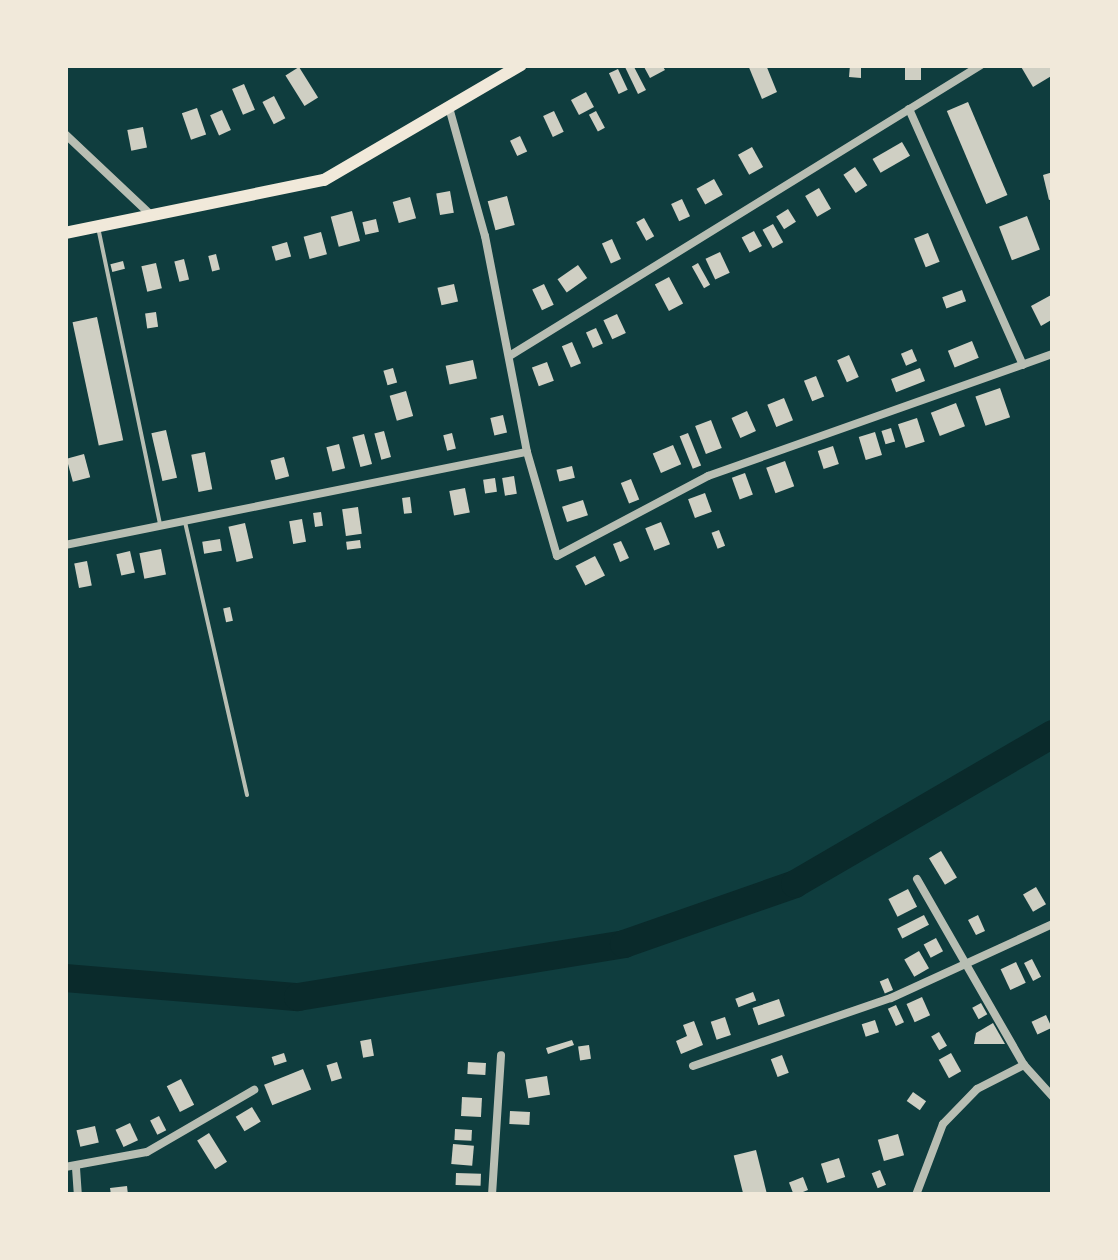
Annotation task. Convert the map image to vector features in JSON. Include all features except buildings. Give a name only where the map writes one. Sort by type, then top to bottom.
[{"type":"main road","points":[[65,233],[324,180],[450,111],[521,65]]},
{"type":"street","points":[[511,355],[981,65]]},
{"type":"street","points":[[909,109],[1023,366]]},
{"type":"street","points":[[450,111],[511,355],[527,452],[557,556],[708,476],[1053,354]]},
{"type":"street","points":[[65,134],[154,217]]},
{"type":"street","points":[[65,545],[527,452]]},
{"type":"street","points":[[917,879],[1024,1065],[1053,1097]]},
{"type":"street","points":[[693,1066],[891,998],[1053,924]]},
{"type":"street","points":[[492,1195],[501,1055]]},
{"type":"street","points":[[916,1195],[943,1124],[977,1089],[1024,1065]]},
{"type":"street","points":[[65,1167],[146,1152],[254,1090]]},
{"type":"street","points":[[76,1168],[78,1195]]},
{"type":"lane","points":[[98,228],[160,526]]},
{"type":"lane","points":[[185,521],[248,795]]},
{"type":"waterway","points":[[65,978],[298,997],[624,944],[795,884],[1053,734]]}]
